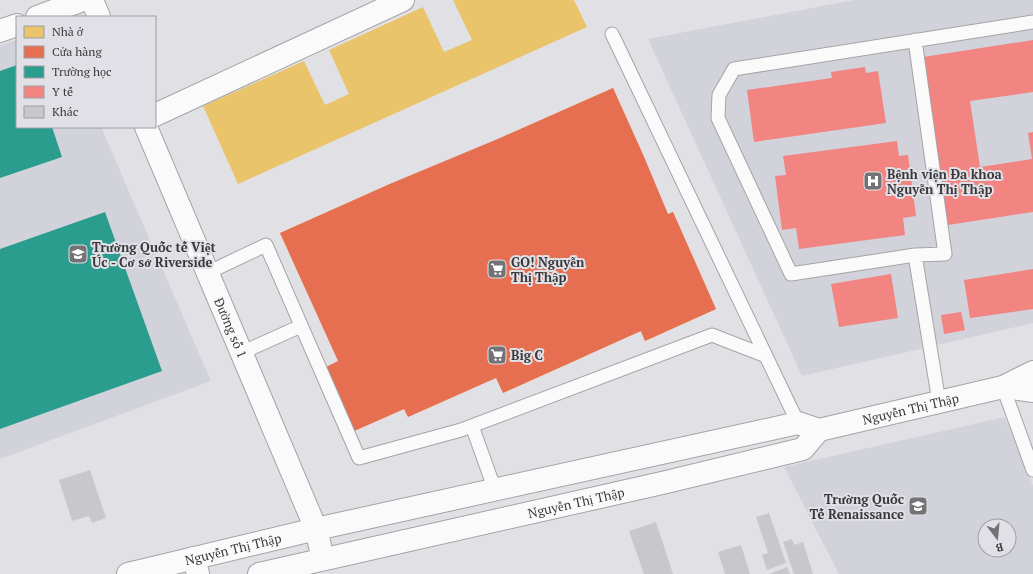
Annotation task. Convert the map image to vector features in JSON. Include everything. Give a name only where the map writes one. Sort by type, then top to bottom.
[{"type":"main road","points":[[40,16],[83,0]]},
{"type":"main road","points":[[92,0],[99,16]]},
{"type":"main road","points":[[156,115],[404,0]]},
{"type":"main road","points":[[0,31],[16,25]]},
{"type":"main road","name":"Đường số 1","points":[[146,128],[316,529]]},
{"type":"main road","name":"Nguyễn Thị Thập","points":[[259,574],[654,485],[803,449],[819,430],[1003,387],[1033,372]]},
{"type":"main road","name":"Nguyễn Thị Thập","points":[[1003,387],[1033,391]]},
{"type":"main road","points":[[798,423],[819,430]]},
{"type":"main road","name":"Nguyễn Thị Thập","points":[[128,574],[196,566],[316,529],[798,423]]},
{"type":"main road","points":[[316,529],[323,559]]},
{"type":"lane","points":[[915,40],[945,254],[915,255],[791,274],[718,118],[719,95],[734,70],[915,40],[1033,22]]},
{"type":"lane","points":[[612,34],[798,423]]},
{"type":"lane","points":[[207,273],[266,246],[359,458],[472,426],[712,336],[766,356]]},
{"type":"lane","points":[[915,255],[939,402]]},
{"type":"lane","points":[[241,353],[302,326]]},
{"type":"lane","points":[[1003,387],[1033,470]]},
{"type":"lane","points":[[472,426],[495,490]]},
{"type":"shaded area","name":"Bệnh viện Đa khoa Nguyễn Thị Thập","points":[[854,0],[1033,0],[1033,323],[802,376],[648,39]]},
{"type":"shaded area","name":"Trường Quốc tế Việt Úc - Cơ sở Riverside","points":[[16,40],[16,128],[101,128],[211,381],[0,459],[0,45]]},
{"type":"shaded area","name":"Trường Quốc Tế Renaissance","points":[[1005,417],[1033,486],[1033,574],[839,574],[784,467]]},
{"type":"building: Nhà ở","points":[[453,0],[574,0],[587,27],[238,184],[203,106],[304,61],[325,105],[349,94],[329,50],[423,7],[444,52],[472,40]]},
{"type":"building: Nhà ở","points":[[613,88],[645,159],[607,176],[601,163],[562,180],[569,194],[533,210],[500,138]]},
{"type":"building: Nhà ở","points":[[392,183],[425,254],[386,271],[381,257],[342,275],[348,289],[313,305],[280,233]]},
{"type":"building: Nhà ở","points":[[673,212],[716,309],[645,341],[616,277],[563,300],[588,355],[503,393],[478,338],[428,360],[446,400],[408,417],[404,409],[352,432],[324,368]]},
{"type":"building: Cửa hàng","name":"GO! Nguyễn Thị Thập","points":[[613,88],[668,214],[673,212],[716,309],[645,341],[641,331],[503,393],[496,378],[408,417],[404,409],[352,432],[324,368],[338,361],[280,233]]},
{"type":"building: Trường học","points":[[16,65],[16,128],[52,128],[62,157],[0,178],[0,71]]},
{"type":"building: Trường học","points":[[105,212],[162,371],[0,429],[0,249]]},
{"type":"building: Y tế","points":[[1033,40],[1033,92],[970,101],[980,167],[1032,159],[1028,133],[1033,132],[1033,212],[948,225],[923,57]]},
{"type":"building: Y tế","points":[[865,67],[866,73],[878,71],[886,123],[754,142],[747,90],[832,78],[831,72]]},
{"type":"building: Y tế","points":[[897,141],[899,156],[908,155],[916,216],[903,218],[905,235],[799,249],[796,228],[782,230],[775,176],[786,175],[783,156]]},
{"type":"building: Y tế","points":[[1033,269],[1033,309],[970,318],[964,280]]},
{"type":"building: Y tế","points":[[891,274],[898,318],[839,327],[831,284]]},
{"type":"building: Y tế","points":[[961,312],[965,330],[944,334],[941,315]]},
{"type":"building: Khác","points":[[90,470],[106,518],[92,523],[89,516],[72,521],[59,480]]},
{"type":"building: Khác","points":[[769,513],[786,563],[767,570],[762,555],[768,553],[756,517]]},
{"type":"building: Khác","points":[[656,522],[673,574],[644,574],[629,531]]},
{"type":"building: Khác","points":[[792,539],[794,545],[803,542],[813,574],[794,574],[783,542]]},
{"type":"building: Khác","points":[[741,545],[750,574],[725,574],[718,552]]},
{"type":"building: Khác","points":[[787,567],[790,574],[769,574]]},
{"type":"place","name":"Bệnh viện Đa khoa Nguyễn Thị Thập","points":[[873,181]]},
{"type":"place","name":"Trường Quốc tế Việt Úc - Cơ sở Riverside","points":[[78,254]]},
{"type":"place","name":"GO! Nguyễn Thị Thập","points":[[497,269]]},
{"type":"place","name":"Big C","points":[[497,355]]},
{"type":"place","name":"Trường Quốc Tế Renaissance","points":[[918,506]]}]
